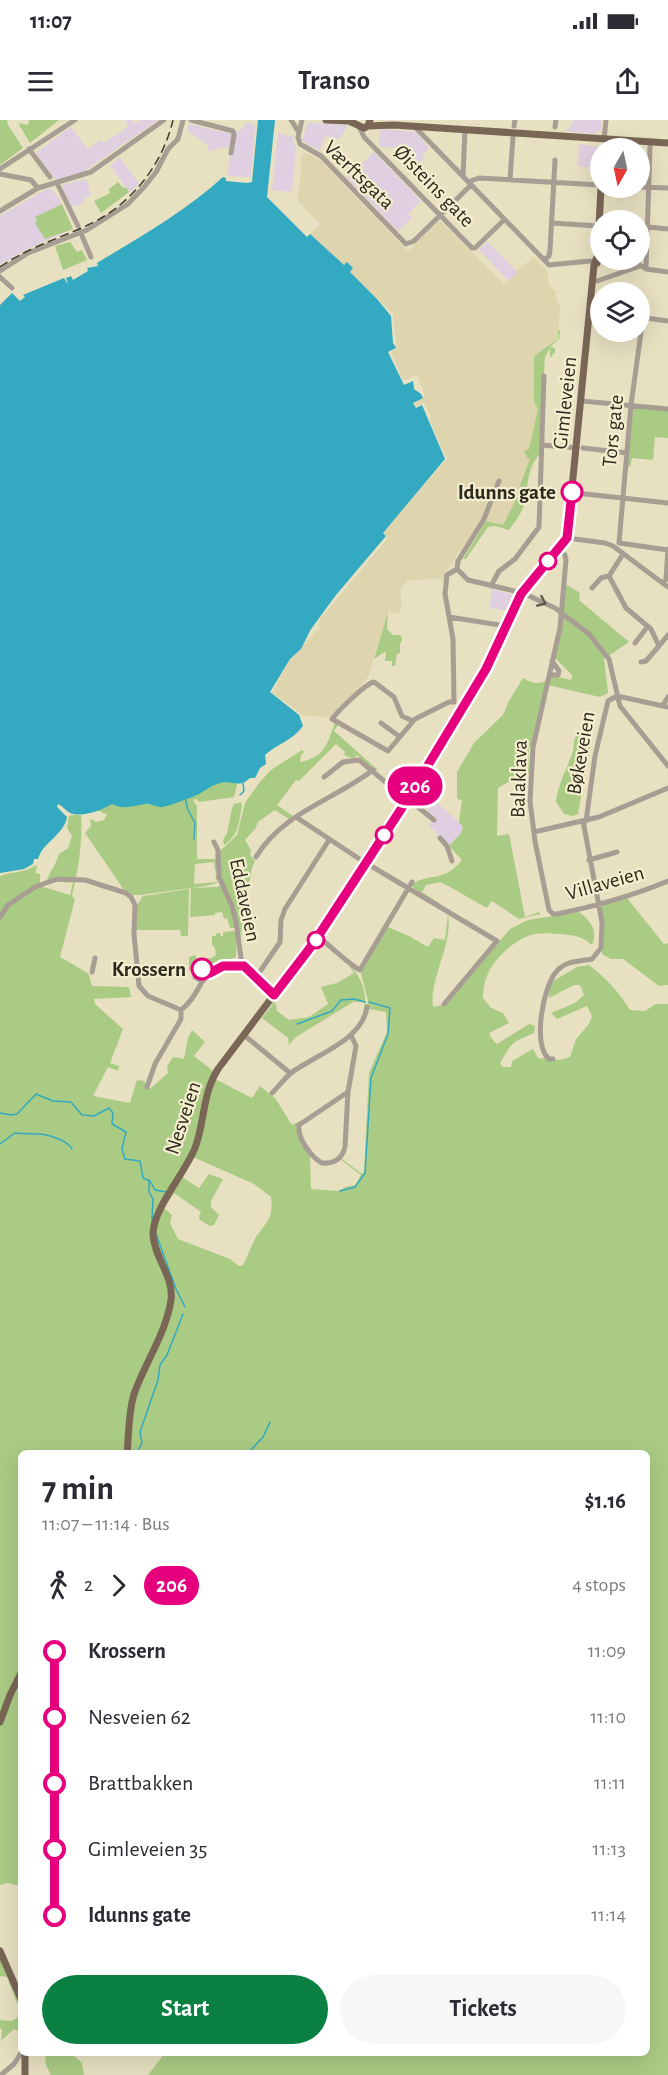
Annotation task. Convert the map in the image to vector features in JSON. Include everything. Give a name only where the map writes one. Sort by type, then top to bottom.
[{"type":"main road","points":[[326,120],[555,136],[573,140],[590,139]]},
{"type":"main road","points":[[374,120],[390,125]]},
{"type":"main road","points":[[650,142],[668,143]]},
{"type":"main road","name":"Gimleveien","points":[[567,538],[580,448],[590,310]]},
{"type":"main road","name":"Nesveien","points":[[127,1450],[134,1395],[171,1301],[169,1279],[155,1244],[155,1223],[195,1148],[211,1083],[218,1069],[318,936],[366,863],[469,698],[491,658],[504,625],[523,593],[567,538]]},
{"type":"main road","points":[[0,1722],[18,1679]]},
{"type":"main road","points":[[0,1951],[18,1992]]},
{"type":"main road","points":[[23,2056],[25,2075]]},
{"type":"street","points":[[0,211],[38,188],[91,172],[164,120]]},
{"type":"street","points":[[0,271],[28,253],[114,214],[145,186],[156,172],[168,149],[177,141],[183,120]]},
{"type":"street","points":[[191,120],[202,121],[232,131],[234,135],[231,153]]},
{"type":"street","name":"Værftsgata","points":[[291,120],[298,131]]},
{"type":"street","name":"Værftsgata","points":[[302,120],[298,131],[300,144],[321,156],[404,242],[409,244],[414,241],[439,215]]},
{"type":"street","points":[[555,127],[556,120]]},
{"type":"street","points":[[604,138],[606,120]]},
{"type":"street","points":[[0,169],[72,121]]},
{"type":"street","name":"Øisteins gate","points":[[363,124],[364,137],[473,248],[504,220]]},
{"type":"street","points":[[414,126],[549,265],[590,261]]},
{"type":"street","points":[[463,176],[465,130]]},
{"type":"street","points":[[510,180],[513,137]]},
{"type":"street","points":[[29,149],[50,177]]},
{"type":"street","points":[[544,260],[550,254],[555,160]]},
{"type":"street","points":[[0,174],[31,180],[38,188]]},
{"type":"street","points":[[439,215],[479,178],[590,185]]},
{"type":"street","points":[[57,183],[91,257]]},
{"type":"street","points":[[650,188],[668,188]]},
{"type":"street","points":[[552,223],[590,225]]},
{"type":"street","points":[[650,227],[668,229]]},
{"type":"street","points":[[650,268],[668,272]]},
{"type":"street","points":[[597,281],[633,270]]},
{"type":"street","points":[[0,277],[12,288]]},
{"type":"street","points":[[650,318],[668,321]]},
{"type":"street","name":"Tors gate","points":[[638,342],[619,540],[620,544],[668,549]]},
{"type":"street","points":[[491,586],[499,571],[515,559],[539,527],[544,376]]},
{"type":"street","points":[[582,401],[668,409]]},
{"type":"street","points":[[542,445],[627,453]]},
{"type":"street","points":[[457,569],[458,561],[484,519],[499,481]]},
{"type":"street","points":[[576,493],[668,503]]},
{"type":"street","points":[[567,538],[605,543],[666,585]]},
{"type":"street","points":[[558,549],[565,555],[566,561],[561,611]]},
{"type":"street","points":[[666,585],[668,549]]},
{"type":"street","points":[[592,588],[600,579],[609,576],[623,554]]},
{"type":"street","points":[[457,569],[468,580],[523,593],[561,611],[590,634],[605,651],[611,663],[617,696],[625,713],[668,766]]},
{"type":"street","points":[[454,702],[453,639],[446,594],[447,577],[450,572],[457,569]]},
{"type":"street","points":[[609,576],[626,608],[648,627],[659,646]]},
{"type":"street","name":"Balaklava","points":[[550,913],[534,831],[531,801],[533,750],[550,675],[561,611]]},
{"type":"street","points":[[449,617],[504,625]]},
{"type":"street","points":[[635,644],[648,627]]},
{"type":"street","points":[[641,662],[646,661],[668,635]]},
{"type":"street","points":[[413,721],[400,714],[394,697],[381,686],[371,682],[332,719],[390,750],[413,721],[449,702],[454,702],[462,709]]},
{"type":"street","points":[[617,696],[665,706],[668,697]]},
{"type":"street","name":"Bøkeveien","points":[[553,1059],[545,1056],[540,1039],[546,997],[552,979],[559,968],[574,962],[592,959],[600,950],[602,922],[589,860],[584,821],[605,707],[610,699],[617,696]]},
{"type":"street","points":[[381,723],[400,737]]},
{"type":"street","points":[[324,777],[343,762],[359,760],[435,820]]},
{"type":"street","points":[[256,857],[272,836],[286,823],[373,771]]},
{"type":"street","points":[[534,831],[584,821],[668,788]]},
{"type":"street","points":[[296,817],[366,863],[497,940],[444,1004]]},
{"type":"street","points":[[440,838],[447,846],[452,861]]},
{"type":"street","points":[[257,976],[280,942],[283,913],[329,840]]},
{"type":"street","name":"Eddaveien","points":[[214,842],[218,850],[219,877],[236,921],[242,965]]},
{"type":"street","points":[[589,860],[617,852]]},
{"type":"street","points":[[0,917],[8,905],[39,884],[64,878],[85,880],[128,894],[135,906],[134,940],[139,986],[148,996],[181,1010]]},
{"type":"street","name":"Villaveien","points":[[550,913],[557,914],[623,898],[668,881]]},
{"type":"street","points":[[318,936],[358,970],[364,965],[412,882]]},
{"type":"street","points":[[0,905],[8,905]]},
{"type":"street","points":[[92,972],[95,958]]},
{"type":"street","name":"Eddaveien","points":[[147,1087],[150,1074],[181,1019],[181,1010],[186,1006],[201,981],[210,973],[223,966],[242,965],[275,993]]},
{"type":"street","name":"Eddaveien","points":[[201,981],[191,974],[195,970],[199,968],[210,973]]},
{"type":"street","points":[[272,1094],[291,1073],[351,1035],[363,1023],[367,1007]]},
{"type":"street","points":[[244,1035],[291,1073]]},
{"type":"street","points":[[348,1092],[298,1125],[299,1133],[312,1154],[322,1162],[334,1162],[344,1152],[348,1092],[356,1046],[351,1035]]},
{"type":"street","points":[[1,2075],[21,2056]]},
{"type":"shaded area","points":[[128,120],[134,124],[140,120],[158,120],[83,172],[56,180],[36,153],[71,127],[88,149],[101,140],[104,143],[127,128],[125,122]]},
{"type":"shaded area","points":[[573,120],[602,120],[601,130],[593,134],[566,131]]},
{"type":"shaded area","points":[[248,122],[255,126],[251,177],[228,176],[229,156],[232,155],[235,131],[239,131]]},
{"type":"shaded area","points":[[307,123],[348,125],[340,139],[325,136],[320,151],[302,141]]},
{"type":"shaded area","points":[[189,124],[231,134],[229,148],[220,147],[207,151],[208,145],[187,131]]},
{"type":"shaded area","points":[[380,129],[415,132],[429,148],[416,166],[399,148],[379,147]]},
{"type":"shaded area","points":[[278,133],[293,135],[296,147],[292,192],[272,190]]},
{"type":"shaded area","points":[[579,144],[590,146],[590,167],[578,166]]},
{"type":"shaded area","points":[[374,152],[421,201],[408,214],[412,218],[398,231],[347,178]]},
{"type":"shaded area","points":[[305,153],[319,159],[408,251],[439,220],[504,284],[534,257],[547,270],[549,285],[557,293],[555,295],[560,307],[558,339],[534,356],[542,375],[539,454],[529,476],[522,511],[510,528],[489,521],[479,524],[445,573],[444,581],[436,578],[407,581],[400,591],[402,602],[399,614],[388,612],[368,677],[346,703],[328,718],[303,715],[272,693],[290,660],[319,628],[320,619],[388,538],[383,533],[447,459],[424,403],[416,406],[414,403],[425,396],[417,375],[404,381],[391,353],[396,345],[393,314],[310,234],[320,224],[299,202],[297,195],[302,155]]},
{"type":"shaded area","points":[[120,158],[139,183],[130,193],[110,165]]},
{"type":"shaded area","points":[[86,179],[91,196],[83,198],[84,203],[71,207],[62,185]]},
{"type":"shaded area","points":[[51,189],[58,197],[73,229],[27,249],[0,265],[0,216],[45,190]]},
{"type":"shaded area","points":[[488,242],[518,273],[509,281],[479,250]]},
{"type":"shaded area","points":[[492,589],[514,595],[509,611],[489,608]]},
{"type":"shaded area","points":[[434,800],[463,826],[461,833],[449,846],[429,825],[435,818],[427,811]]},
{"type":"green space","points":[[0,120],[7,120],[23,148],[0,165]]},
{"type":"green space","points":[[29,120],[59,120],[30,143],[18,123],[28,125]]},
{"type":"green space","points":[[118,182],[129,192],[101,213],[94,201],[110,193],[109,189]]},
{"type":"green space","points":[[62,204],[73,229],[45,239],[35,223],[37,221],[35,217]]},
{"type":"green space","points":[[70,242],[77,252],[82,250],[87,260],[63,270],[55,246]]},
{"type":"green space","points":[[558,330],[560,330],[559,339],[550,347],[555,348],[555,353],[552,357],[550,356],[550,348],[545,357],[539,455],[531,467],[522,510],[509,530],[496,526],[488,527],[466,559],[463,559],[486,521],[503,525],[523,491],[520,485],[530,459],[524,451],[529,449],[538,409],[534,402],[534,356],[558,339]]},
{"type":"green space","points":[[633,408],[668,410],[668,438],[655,437],[653,460],[632,458],[630,467],[627,466]]},
{"type":"green space","points":[[563,583],[580,593],[579,600],[629,642],[604,659],[608,693],[600,697],[547,685],[532,747],[529,748],[529,774],[522,774],[498,788],[497,836],[509,834],[525,917],[539,912],[540,914],[519,919],[492,901],[487,908],[441,882],[426,885],[422,892],[438,904],[411,886],[419,881],[447,873],[462,860],[449,846],[461,833],[463,827],[459,822],[462,800],[457,799],[457,772],[474,743],[503,715],[523,678],[538,683],[553,676],[571,680],[572,675],[555,658]]},
{"type":"green space","points":[[388,612],[387,629],[393,635],[401,635],[402,640],[395,666],[392,666],[392,661],[385,661],[386,651],[374,659]]},
{"type":"green space","points":[[335,723],[338,725],[334,731],[378,770],[357,755],[354,759],[344,755],[345,752],[336,744],[299,781],[296,780],[277,805],[293,816],[289,819],[275,810],[258,822],[245,840],[251,850],[250,855],[255,861],[242,902],[246,922],[241,931],[240,946],[238,922],[220,879],[220,851],[237,835],[245,803],[259,783],[271,770],[302,750],[304,752],[300,762],[315,757],[327,743]]},
{"type":"green space","points":[[577,735],[585,736],[591,742],[578,814],[573,816],[564,814],[556,802],[558,789]]},
{"type":"green space","points":[[238,781],[234,797],[199,802],[196,799],[193,800],[197,806],[197,859],[215,859],[215,850],[217,869],[215,871],[214,862],[195,864],[194,884],[217,882],[215,876],[218,877],[217,883],[140,895],[133,895],[124,890],[85,833],[91,826],[90,819],[97,822],[104,820],[107,814],[101,811],[70,813],[59,804],[86,796]]},
{"type":"green space","points":[[241,802],[238,828],[233,837],[224,845],[223,840],[227,833],[232,808],[234,804]]},
{"type":"green space","points":[[81,815],[78,866],[72,896],[75,899],[60,957],[86,972],[92,986],[129,987],[131,997],[94,999],[95,1004],[123,1029],[110,1063],[119,1066],[118,1071],[108,1067],[93,1096],[130,1103],[137,1080],[145,1081],[145,1087],[151,1088],[168,1073],[167,1066],[173,1057],[184,1059],[192,1030],[205,1042],[194,1056],[213,1071],[215,1079],[252,1098],[260,1086],[275,1098],[292,1125],[302,1120],[296,1128],[310,1156],[311,1189],[339,1191],[355,1185],[361,1175],[342,1159],[362,1174],[364,1172],[369,1073],[387,1032],[386,1012],[369,1009],[365,1022],[368,1001],[361,973],[388,927],[428,947],[434,938],[445,940],[448,914],[449,926],[434,985],[433,1007],[446,1004],[510,929],[528,920],[579,912],[590,922],[594,930],[592,945],[572,935],[535,934],[513,944],[490,969],[484,984],[483,998],[491,1008],[503,1013],[509,1023],[489,1033],[492,1039],[497,1044],[529,1024],[535,1026],[534,1033],[510,1047],[500,1064],[503,1067],[511,1067],[512,1061],[533,1049],[538,1058],[560,1060],[570,1057],[576,1039],[589,1024],[592,1016],[587,1006],[557,1019],[551,1013],[575,1003],[584,995],[580,985],[574,985],[549,998],[550,983],[577,967],[589,965],[607,980],[630,1010],[645,1011],[656,1004],[668,1004],[668,2075],[148,2075],[162,2056],[650,2056],[650,1450],[18,1450],[18,1885],[8,1883],[0,1885],[0,876],[36,865],[35,873],[40,874],[40,886],[70,895],[73,882],[52,883],[47,880],[59,854],[68,848],[72,836],[67,828],[69,816]],"holes":[[[193,1157],[254,1184],[271,1197],[268,1219],[256,1237],[243,1265],[239,1266],[230,1259],[178,1239],[170,1223],[172,1215],[164,1208],[174,1193],[201,1212],[200,1220],[210,1226],[214,1225],[219,1215],[211,1207],[211,1201],[223,1179],[209,1174],[199,1188],[182,1177]]]},
{"type":"green space","points":[[221,885],[229,900],[235,928],[230,928],[222,912],[215,913],[215,915],[190,917],[191,888]]},
{"type":"green space","points":[[189,889],[188,936],[181,936],[180,930],[135,930],[137,905],[143,896]]},
{"type":"green space","points":[[626,897],[664,944],[668,943],[668,985],[659,986],[623,959],[611,959],[602,954],[601,905]]},
{"type":"green space","points":[[234,931],[237,934],[236,957],[228,960],[227,964],[212,969],[200,965],[189,971],[189,957],[195,955],[197,959],[212,958],[216,955],[212,945],[212,936],[220,933],[223,936],[223,932]]},
{"type":"green space","points":[[345,960],[362,983],[365,996],[365,1012],[364,1002],[353,1002],[296,1037],[289,1045],[288,1038],[262,1018],[275,1001],[277,1011],[289,1020],[309,1017],[328,1004],[321,987],[337,983],[354,973]]},
{"type":"green space","points":[[0,1954],[18,1997],[18,2006],[7,1977],[0,1976]]},
{"type":"green space","points":[[18,2016],[18,2031],[14,2029],[1,2041],[0,2020],[11,2021]]},
{"type":"green space","points":[[45,2056],[74,2056],[82,2063],[84,2075],[51,2075],[46,2065]]},
{"type":"water","points":[[258,120],[275,120],[267,197],[307,237],[310,234],[344,265],[347,262],[353,268],[350,272],[391,316],[393,343],[396,348],[388,352],[404,385],[413,381],[414,389],[421,394],[423,398],[413,403],[416,408],[422,405],[445,459],[383,533],[386,536],[336,595],[311,629],[301,649],[290,659],[270,692],[299,715],[303,726],[295,735],[265,755],[266,764],[260,768],[255,778],[239,784],[225,782],[217,784],[195,796],[163,807],[147,804],[125,807],[112,804],[80,815],[70,813],[58,804],[57,807],[67,817],[65,823],[44,848],[38,859],[34,859],[33,864],[24,869],[0,873],[0,305],[12,293],[20,301],[25,297],[23,295],[64,278],[68,284],[66,278],[71,276],[73,280],[88,271],[87,268],[98,266],[97,263],[178,212],[223,177],[226,181],[252,182]]},
{"type":"waterway","points":[[240,795],[244,791],[243,783]]},
{"type":"waterway","points":[[185,798],[195,823],[194,839]]},
{"type":"waterway","points":[[297,1024],[332,1011],[341,1000],[354,999],[365,1002]]},
{"type":"waterway","points":[[340,1191],[355,1187],[365,1173],[371,1078],[388,1034],[390,1008],[369,1002]]},
{"type":"waterway","points":[[0,1113],[17,1114],[36,1094],[53,1101],[71,1102],[82,1115],[94,1116],[109,1108],[113,1113],[112,1124],[126,1132],[122,1149],[125,1159],[140,1161],[143,1178],[150,1181],[155,1190],[166,1192]]},
{"type":"waterway","points":[[0,1144],[15,1133],[38,1134],[61,1140],[72,1149]]},
{"type":"waterway","points":[[149,1181],[149,1192],[153,1199],[152,1220]]},
{"type":"waterway","points":[[156,1234],[185,1307]]},
{"type":"waterway","points":[[138,1450],[142,1443],[140,1432],[158,1380],[160,1365],[167,1355],[183,1314]]},
{"type":"waterway","points":[[251,1450],[263,1437],[270,1422]]},
{"type":"railway","points":[[0,267],[32,249],[104,217],[118,207],[143,182],[153,168],[168,137],[173,120]]},
{"type":"bus line","name":"206","points":[[202,969],[210,973],[223,966],[244,966],[274,995],[296,967],[442,744],[491,658],[521,594],[567,538],[572,492]]},
{"type":"place","name":"Idunns gate","points":[[572,492]]},
{"type":"place","name":"Krossern","points":[[202,969]]}]
